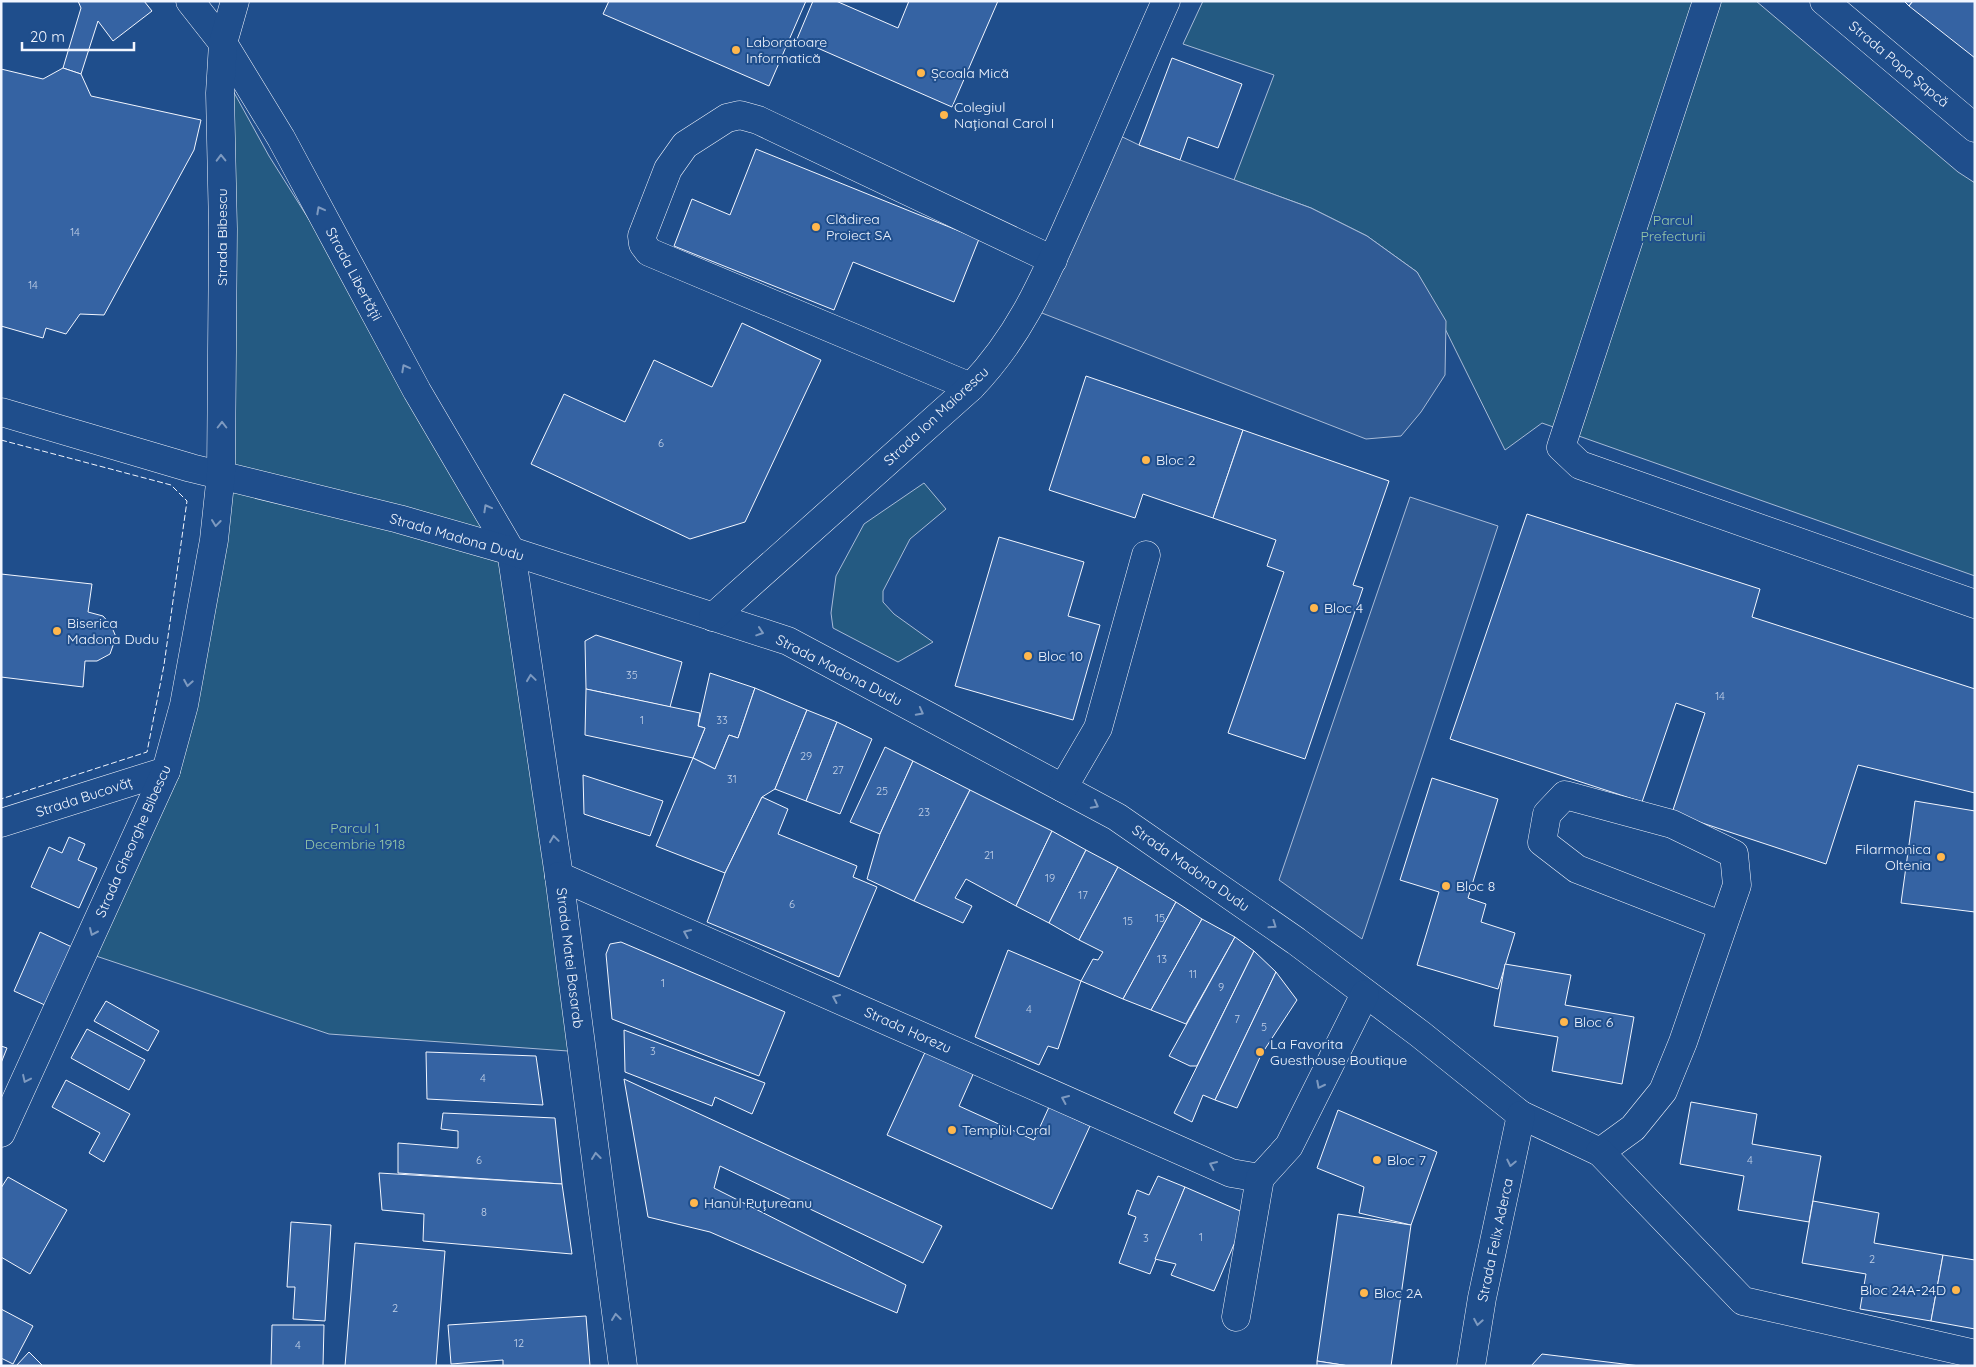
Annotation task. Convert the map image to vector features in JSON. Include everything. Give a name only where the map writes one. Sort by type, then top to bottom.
[{"type":"street","name":"Strada Libertății","points":[[190,1],[223,43],[281,138],[417,391],[511,551]]},
{"type":"street","name":"Strada Bibescu","points":[[221,474],[223,229],[220,93],[223,43],[235,1]]},
{"type":"street","name":"Strada Ion Maiorescu","points":[[713,617],[971,387],[995,362],[1012,338],[1041,286],[1166,1]]},
{"type":"street","points":[[1707,1],[1561,447],[1580,465],[1975,604]]},
{"type":"street","name":"Strada Popa Șapcă","points":[[1824,1],[1975,128]]},
{"type":"street","points":[[971,387],[649,252],[642,236],[674,158],[685,145],[728,118],[740,115],[758,120],[1052,260]]},
{"type":"street","name":"Strada Madona Dudu","points":[[1,412],[182,465],[421,525],[511,551],[788,641],[1117,817],[1296,941],[1420,1034],[1522,1116],[1600,1152]]},
{"type":"street","name":"Strada Gheorghe Bibescu","points":[[1,1133],[166,771],[184,705],[214,540],[221,474]]},
{"type":"street","name":"Strada Matei Basarab","points":[[511,551],[559,876],[623,1366]]},
{"type":"street","points":[[1063,788],[1098,728],[1146,555]]},
{"type":"street","name":"Strada Bucovăț","points":[[1,823],[166,771]]},
{"type":"street","points":[[1723,926],[1577,869],[1542,842],[1548,814],[1565,795],[1672,824],[1734,854],[1737,885],[1723,926],[1683,1042],[1663,1091],[1633,1128],[1600,1152],[1743,1301],[1975,1354]]},
{"type":"street","name":"Strada Horezu","points":[[559,876],[1231,1173],[1260,1178]]},
{"type":"street","points":[[1236,1317],[1260,1178],[1289,1146],[1365,994]]},
{"type":"street","name":"Strada Felix Aderca","points":[[1471,1366],[1482,1298],[1522,1116]]},
{"type":"green space","name":"Parcul Prefecturii","points":[[1203,1],[1756,1],[1958,172],[1975,183],[1975,576],[1542,423],[1505,450],[1417,272],[1367,236],[1311,208],[1234,180],[1274,75],[1183,44]]},
{"type":"green space","name":"Parcul 1 Decembrie 1918","points":[[226,78],[269,156],[417,391],[511,551],[582,1052],[329,1034],[84,952],[170,772],[217,540]]},
{"type":"green space","points":[[924,483],[946,509],[910,539],[883,591],[883,602],[894,614],[933,642],[898,662],[833,628],[831,613],[836,576],[864,524]]},
{"type":"shaded area","points":[[1110,131],[1139,145],[1311,208],[1367,236],[1417,272],[1446,321],[1445,375],[1421,412],[1401,436],[1366,439],[1029,308]]},
{"type":"shaded area","points":[[1410,497],[1498,526],[1362,939],[1279,880]]},
{"type":"building","points":[[78,1],[144,1],[152,11],[113,41],[98,21],[81,74],[63,68],[81,8]]},
{"type":"building","name":"Laboratoare Informatică","points":[[609,1],[806,1],[769,86],[603,14]]},
{"type":"building","name":"Școala Mică","points":[[813,1],[836,1],[898,28],[909,1],[998,1],[952,107],[797,39]]},
{"type":"building","points":[[1904,1],[1913,1],[1909,6]]},
{"type":"building","points":[[1913,1],[1975,1],[1975,58],[1909,6]]},
{"type":"building","points":[[1172,58],[1242,84],[1218,148],[1188,137],[1180,160],[1139,145]]},
{"type":"building","points":[[63,68],[81,74],[91,96],[201,120],[194,150],[104,315],[80,314],[66,334],[46,328],[43,338],[1,326],[1,69],[43,79]]},
{"type":"building","name":"Clădirea Proiect SA","points":[[756,149],[979,239],[954,302],[853,262],[834,310],[674,246],[692,199],[730,215]]},
{"type":"building","points":[[742,323],[821,360],[745,522],[690,539],[531,464],[564,394],[625,422],[654,360],[712,387]]},
{"type":"building","name":"Bloc 2","points":[[1086,376],[1243,430],[1213,518],[1143,494],[1135,518],[1049,490]]},
{"type":"building","name":"Bloc 4","points":[[1243,430],[1389,481],[1353,585],[1363,588],[1305,759],[1228,733],[1284,572],[1267,566],[1276,540],[1213,518]]},
{"type":"building","points":[[1527,514],[1760,589],[1752,617],[1975,689],[1975,793],[1858,765],[1826,864],[1672,813],[1705,713],[1676,703],[1642,802],[1450,739]]},
{"type":"building","name":"Bloc 10","points":[[999,537],[1084,562],[1068,616],[1100,625],[1073,720],[955,686]]},
{"type":"building","name":"Biserica Madona Dudu","points":[[1,574],[92,584],[88,612],[103,616],[111,625],[116,637],[110,654],[97,661],[85,661],[83,687],[1,677]]},
{"type":"building","points":[[596,635],[682,662],[670,707],[586,689],[585,641]]},
{"type":"building","points":[[710,673],[755,688],[738,738],[729,735],[715,769],[693,758],[705,728],[698,726]]},
{"type":"building","points":[[755,688],[807,710],[775,789],[762,797],[725,873],[656,846],[693,758],[715,769],[729,735],[738,738]]},
{"type":"building","points":[[586,689],[700,713],[698,726],[705,728],[693,758],[585,735]]},
{"type":"building","points":[[807,710],[837,722],[806,801],[775,789]]},
{"type":"building","points":[[837,722],[872,739],[840,814],[806,801]]},
{"type":"building","points":[[885,747],[913,761],[880,834],[850,822]]},
{"type":"building","points":[[913,761],[970,790],[914,901],[867,879],[880,834]]},
{"type":"building","points":[[583,775],[663,801],[650,836],[584,814]]},
{"type":"building","name":"Bloc 8","points":[[1432,778],[1498,799],[1468,898],[1486,904],[1481,922],[1515,933],[1498,989],[1417,965],[1439,892],[1400,880]]},
{"type":"building","points":[[970,790],[1052,831],[1016,906],[966,879],[955,898],[972,906],[963,923],[914,901]]},
{"type":"building","points":[[762,797],[788,809],[778,834],[857,866],[853,877],[877,887],[839,977],[707,922],[725,873]]},
{"type":"building","name":"Filarmonica Oltenia","points":[[1915,801],[1975,811],[1975,912],[1901,903]]},
{"type":"building","points":[[1052,831],[1086,850],[1049,923],[1016,906]]},
{"type":"building","points":[[69,837],[85,844],[78,860],[97,868],[79,908],[31,887],[49,847],[62,853]]},
{"type":"building","points":[[1086,850],[1118,867],[1079,940],[1049,923]]},
{"type":"building","points":[[1118,867],[1176,902],[1123,999],[1081,981],[1093,959],[1098,960],[1103,952],[1079,940]]},
{"type":"building","points":[[1176,902],[1202,919],[1151,1010],[1123,999]]},
{"type":"building","points":[[1202,919],[1235,937],[1186,1024],[1151,1010]]},
{"type":"building","points":[[40,932],[74,948],[47,1006],[14,991]]},
{"type":"building","points":[[1235,937],[1254,951],[1197,1066],[1190,1066],[1169,1056]]},
{"type":"building","points":[[621,942],[785,1012],[759,1076],[612,1019],[606,954],[610,944]]},
{"type":"building","points":[[1008,950],[1081,981],[1058,1049],[1048,1046],[1039,1065],[975,1037]]},
{"type":"building","points":[[1254,951],[1276,972],[1215,1100],[1203,1095],[1192,1122],[1174,1113]]},
{"type":"building","name":"Bloc 6","points":[[1505,964],[1571,975],[1565,1005],[1634,1017],[1622,1084],[1552,1071],[1558,1037],[1494,1026]]},
{"type":"building","points":[[1276,972],[1297,1000],[1261,1055],[1237,1108],[1215,1100]]},
{"type":"building","points":[[106,1001],[159,1031],[148,1051],[94,1021]]},
{"type":"building","points":[[87,1029],[145,1060],[129,1090],[71,1058]]},
{"type":"building","points":[[624,1030],[765,1083],[752,1114],[715,1097],[712,1106],[625,1072]]},
{"type":"building","points":[[1,1046],[7,1048],[1,1063]]},
{"type":"building","name":"Templul Coral","points":[[927,1048],[975,1070],[959,1106],[1034,1140],[1049,1107],[1090,1126],[1052,1209],[887,1135]]},
{"type":"building","points":[[426,1052],[536,1056],[543,1105],[427,1099]]},
{"type":"building","name":"Hanul Puțureanu","points":[[624,1079],[942,1226],[923,1263],[720,1166],[714,1188],[906,1285],[897,1313],[710,1232],[648,1217]]},
{"type":"building","points":[[66,1080],[130,1114],[104,1162],[89,1153],[100,1133],[52,1107]]},
{"type":"building","points":[[1691,1102],[1757,1114],[1752,1144],[1821,1156],[1809,1222],[1738,1210],[1744,1176],[1680,1164]]},
{"type":"building","name":"Bloc 7","points":[[1338,1110],[1437,1152],[1411,1225],[1359,1213],[1364,1187],[1317,1168]]},
{"type":"building","points":[[443,1113],[555,1118],[562,1184],[398,1173],[398,1143],[458,1148],[458,1131],[441,1129]]},
{"type":"building","points":[[379,1173],[562,1184],[572,1254],[423,1241],[424,1214],[382,1210]]},
{"type":"building","points":[[1158,1176],[1185,1187],[1150,1274],[1119,1263],[1136,1217],[1128,1214],[1137,1190],[1149,1195]]},
{"type":"building","points":[[8,1177],[67,1210],[30,1274],[1,1257],[1,1188]]},
{"type":"building","points":[[1185,1187],[1247,1214],[1214,1291],[1171,1275],[1176,1264],[1155,1259]]},
{"type":"building","points":[[1813,1201],[1879,1213],[1874,1243],[1943,1255],[1931,1321],[1860,1309],[1866,1274],[1802,1263]]},
{"type":"building","name":"Bloc 2A","points":[[1338,1214],[1411,1225],[1391,1366],[1349,1366],[1317,1361]]},
{"type":"building","points":[[291,1222],[331,1225],[325,1321],[293,1319],[295,1287],[287,1287]]},
{"type":"building","points":[[355,1243],[445,1251],[436,1366],[345,1366]]},
{"type":"building","name":"Bloc 24A-24D","points":[[1943,1255],[1975,1260],[1975,1329],[1931,1321]]},
{"type":"building","points":[[1,1309],[33,1326],[13,1364],[1,1358]]},
{"type":"building","points":[[586,1316],[590,1366],[503,1366],[503,1360],[451,1364],[448,1325]]},
{"type":"building","points":[[272,1325],[324,1325],[323,1366],[271,1366]]},
{"type":"building","points":[[29,1352],[43,1366],[16,1366]]},
{"type":"building","points":[[1542,1354],[1640,1366],[1531,1366]]},
{"type":"building","points":[[1317,1361],[1349,1366],[1317,1366]]},
{"type":"fence","points":[[1,440],[171,485],[187,501],[164,665],[147,752],[1,799]]},
{"type":"place","name":"Laboratoare Informatică","points":[[736,50]]},
{"type":"place","name":"Școala Mică","points":[[921,73]]},
{"type":"place","name":"Colegiul Național Carol I","points":[[944,115]]},
{"type":"place","name":"Clădirea Proiect SA","points":[[816,227]]},
{"type":"place","name":"Bloc 2","points":[[1146,460]]},
{"type":"place","name":"Bloc 4","points":[[1314,608]]},
{"type":"place","name":"Biserica Madona Dudu","points":[[57,631]]},
{"type":"place","name":"Bloc 10","points":[[1028,656]]},
{"type":"place","name":"Filarmonica Oltenia","points":[[1941,857]]},
{"type":"place","name":"Bloc 8","points":[[1446,886]]},
{"type":"place","name":"Bloc 6","points":[[1564,1022]]},
{"type":"place","name":"La Favorita Guesthouse Boutique","points":[[1260,1052]]},
{"type":"place","name":"Templul Coral","points":[[952,1130]]},
{"type":"place","name":"Bloc 7","points":[[1377,1160]]},
{"type":"place","name":"Hanul Puțureanu","points":[[694,1203]]},
{"type":"place","name":"Bloc 24A-24D","points":[[1956,1290]]},
{"type":"place","name":"Bloc 2A","points":[[1364,1293]]}]
